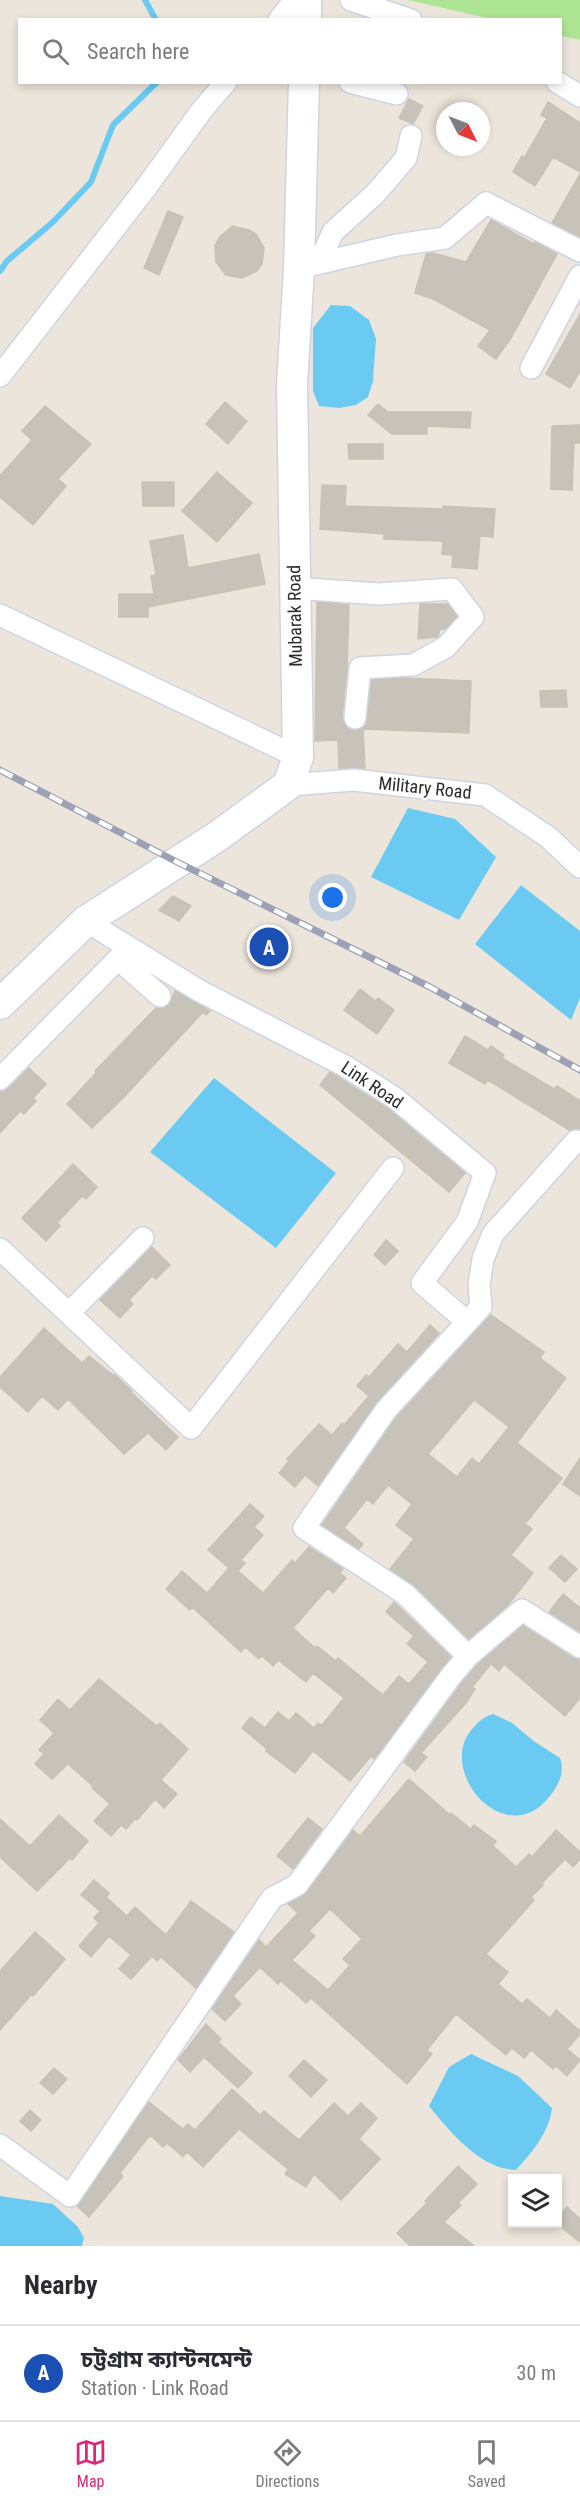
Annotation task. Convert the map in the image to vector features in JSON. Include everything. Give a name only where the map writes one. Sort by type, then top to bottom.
[{"type":"street","points":[[281,18],[295,0]]},
{"type":"street","points":[[306,0],[306,18]]},
{"type":"street","points":[[351,0],[405,18]]},
{"type":"street","points":[[0,376],[145,189],[202,110],[224,84]]},
{"type":"street","name":"Mubarak Road","points":[[288,785],[298,757],[292,385],[309,266],[304,84]]},
{"type":"street","points":[[358,84],[397,94]]},
{"type":"street","points":[[560,84],[580,96]]},
{"type":"street","points":[[309,266],[333,232],[376,193],[406,158],[411,136]]},
{"type":"street","points":[[309,266],[397,245],[445,238],[486,203],[580,251]]},
{"type":"street","points":[[531,368],[580,276]]},
{"type":"street","points":[[294,588],[379,594],[452,590],[473,617],[446,647],[413,664],[360,668],[355,718]]},
{"type":"street","points":[[0,615],[298,757]]},
{"type":"street","name":"Military Road","points":[[288,785],[354,780],[485,795],[548,837],[580,867]]},
{"type":"street","points":[[0,1004],[86,921],[218,836],[288,785]]},
{"type":"street","name":"Link Road","points":[[86,921],[198,990],[345,1066],[394,1098],[485,1173],[467,1222],[422,1283],[466,1321]]},
{"type":"street","points":[[0,1079],[118,959],[160,996]]},
{"type":"street","points":[[468,1656],[405,1594],[304,1528],[387,1410],[481,1307],[479,1285],[483,1259],[493,1234],[576,1141]]},
{"type":"street","points":[[0,1249],[191,1428],[393,1168]]},
{"type":"street","points":[[69,1313],[143,1238]]},
{"type":"street","points":[[0,2145],[70,2196],[272,1898],[297,1885],[468,1656],[522,1610],[580,1647]]},
{"type":"green space","points":[[408,0],[580,0],[580,40],[562,36],[562,18],[487,18]]},
{"type":"water","points":[[331,305],[350,306],[369,320],[376,339],[373,381],[368,397],[356,405],[339,408],[319,406],[313,391],[313,328]]},
{"type":"water","points":[[408,808],[455,819],[496,857],[459,920],[371,877]]},
{"type":"water","points":[[521,885],[580,931],[580,998],[571,1020],[475,944]]},
{"type":"water","points":[[214,1078],[336,1173],[276,1248],[150,1152]]},
{"type":"water","points":[[493,1714],[512,1723],[535,1742],[560,1758],[562,1769],[558,1783],[550,1796],[532,1811],[513,1815],[495,1810],[480,1799],[468,1782],[462,1763],[464,1744],[476,1725],[485,1717]]},
{"type":"water","points":[[471,2054],[518,2076],[552,2108],[544,2134],[516,2170],[495,2165],[483,2159],[449,2130],[429,2106],[449,2067]]},
{"type":"water","points":[[0,2196],[53,2204],[78,2227],[84,2238],[82,2246],[0,2246]]},
{"type":"building","points":[[409,99],[423,106],[413,124],[399,118]]},
{"type":"building","points":[[548,102],[580,123],[580,172],[553,157],[535,186],[513,172],[522,156],[524,158],[547,118],[541,115]]},
{"type":"building","points":[[580,174],[580,237],[552,223]]},
{"type":"building","points":[[168,211],[183,217],[159,275],[144,268]]},
{"type":"building","points":[[491,220],[557,254],[511,338],[496,359],[478,346],[490,330],[433,299],[415,293],[426,254],[433,253],[466,262]]},
{"type":"building","points":[[232,226],[256,234],[264,248],[262,264],[257,271],[242,278],[226,275],[216,262],[215,246],[219,238]]},
{"type":"building","points":[[580,314],[580,371],[570,388],[546,374]]},
{"type":"building","points":[[225,402],[247,421],[228,444],[206,424]]},
{"type":"building","points":[[378,404],[388,412],[471,412],[470,428],[427,426],[427,434],[392,434],[368,415]]},
{"type":"building","points":[[45,406],[91,444],[58,479],[66,486],[33,525],[0,497],[0,476],[32,440],[22,431]]},
{"type":"building","points":[[580,425],[580,443],[574,443],[572,490],[551,489],[552,426]]},
{"type":"building","points":[[348,444],[383,444],[383,459],[349,459]]},
{"type":"building","points":[[217,472],[252,503],[217,542],[182,511]]},
{"type":"building","points":[[142,482],[174,482],[174,506],[143,506]]},
{"type":"building","points":[[322,485],[346,486],[345,506],[443,509],[443,506],[495,509],[493,537],[480,536],[477,569],[452,567],[453,555],[442,554],[443,541],[384,539],[384,534],[320,529]]},
{"type":"building","points":[[183,535],[188,568],[259,554],[265,584],[148,607],[148,617],[119,617],[119,594],[154,594],[151,576],[156,575],[150,541]]},
{"type":"building","points":[[317,602],[349,605],[347,669],[342,717],[347,728],[360,730],[366,725],[372,680],[403,678],[471,681],[469,733],[363,729],[365,768],[339,768],[338,740],[315,741]]},
{"type":"building","points":[[420,604],[448,604],[457,616],[445,629],[440,629],[438,637],[418,639]]},
{"type":"building","points":[[566,690],[567,707],[541,707],[540,691]]},
{"type":"building","points":[[173,896],[191,906],[179,921],[159,910]]},
{"type":"building","points":[[360,989],[376,1001],[378,998],[394,1010],[377,1034],[344,1010]]},
{"type":"building","points":[[175,991],[210,1011],[206,1015],[203,1012],[92,1128],[67,1104],[96,1073],[95,1071],[156,1008],[169,1005]]},
{"type":"building","points":[[465,1036],[488,1050],[491,1046],[504,1055],[502,1058],[554,1089],[557,1086],[580,1101],[580,1129],[569,1130],[488,1080],[485,1084],[449,1063]]},
{"type":"building","points":[[29,1068],[46,1084],[33,1098],[36,1101],[24,1114],[20,1111],[0,1133],[0,1092],[9,1088]]},
{"type":"building","points":[[330,1072],[387,1108],[465,1173],[449,1192],[320,1085]]},
{"type":"building","points":[[73,1164],[97,1187],[86,1199],[82,1196],[57,1223],[60,1226],[46,1241],[22,1218]]},
{"type":"building","points":[[386,1240],[398,1251],[385,1265],[374,1255]]},
{"type":"building","points":[[152,1247],[170,1265],[156,1279],[152,1276],[129,1300],[133,1304],[120,1318],[100,1300]]},
{"type":"building","points":[[491,1315],[544,1352],[540,1358],[566,1378],[517,1443],[562,1478],[525,1524],[532,1529],[511,1555],[533,1573],[507,1606],[469,1639],[414,1585],[390,1569],[414,1539],[396,1525],[412,1504],[388,1485],[373,1504],[367,1499],[344,1528],[363,1544],[359,1549],[322,1525],[396,1418]],"holes":[[[474,1400],[509,1427],[479,1464],[472,1458],[457,1477],[428,1454]]]},
{"type":"building","points":[[430,1325],[439,1333],[376,1403],[318,1486],[305,1475],[295,1487],[279,1473],[289,1461],[287,1459],[319,1424],[332,1435],[342,1423],[344,1425],[369,1396],[357,1386],[366,1375],[369,1377],[398,1344],[407,1352]]},
{"type":"building","points":[[44,1328],[82,1363],[89,1356],[114,1374],[178,1437],[166,1450],[148,1433],[124,1454],[68,1399],[58,1410],[42,1396],[28,1412],[0,1387],[0,1377]]},
{"type":"building","points":[[580,1458],[580,1496],[563,1484]]},
{"type":"building","points":[[250,1504],[264,1516],[254,1527],[263,1535],[241,1560],[245,1563],[238,1571],[263,1593],[292,1560],[295,1563],[309,1547],[343,1569],[340,1573],[346,1578],[333,1593],[328,1588],[293,1628],[315,1648],[317,1646],[336,1661],[338,1658],[383,1695],[399,1676],[409,1684],[428,1662],[407,1644],[414,1636],[386,1612],[394,1602],[451,1657],[374,1759],[371,1756],[350,1781],[313,1751],[295,1773],[266,1751],[267,1749],[242,1728],[251,1717],[265,1728],[278,1712],[289,1721],[296,1713],[314,1728],[318,1723],[322,1725],[344,1698],[313,1673],[306,1682],[278,1660],[273,1666],[262,1656],[259,1659],[245,1647],[241,1652],[192,1607],[190,1610],[166,1589],[182,1571],[207,1593],[229,1568],[208,1550]]},
{"type":"building","points":[[561,1555],[577,1569],[565,1582],[549,1568]]},
{"type":"building","points":[[563,1594],[580,1608],[580,1632],[549,1612]]},
{"type":"building","points":[[523,1626],[573,1658],[580,1660],[580,1698],[565,1716],[504,1664],[499,1671],[491,1664],[472,1687],[475,1689],[466,1703],[421,1753],[427,1757],[415,1771],[404,1762],[461,1684],[477,1665]]},
{"type":"building","points":[[99,1679],[157,1726],[160,1723],[188,1749],[161,1780],[177,1794],[164,1808],[155,1799],[137,1820],[135,1819],[126,1829],[121,1825],[111,1836],[94,1821],[110,1804],[92,1788],[94,1787],[68,1764],[52,1779],[35,1764],[44,1754],[39,1750],[54,1733],[40,1720],[58,1699],[70,1710]]},
{"type":"building","points":[[409,1779],[450,1815],[451,1813],[471,1829],[474,1825],[496,1841],[493,1846],[516,1867],[529,1854],[532,1857],[556,1830],[580,1852],[580,1859],[573,1867],[565,1859],[542,1883],[543,1885],[531,1897],[534,1900],[486,1954],[508,1972],[498,1984],[522,2004],[527,1999],[550,2018],[556,2010],[580,2031],[567,2049],[580,2060],[567,2076],[556,2066],[553,2069],[531,2050],[524,2058],[512,2048],[506,2055],[456,2014],[427,2050],[432,2054],[407,2084],[311,1998],[306,2003],[281,1981],[278,1984],[260,1967],[233,1996],[241,2004],[225,2021],[212,2009],[259,1940],[266,1947],[298,1913],[288,1904],[307,1893],[353,1830],[360,1836]],"holes":[[[330,1909],[362,1939],[343,1959],[350,1965],[328,1990],[292,1960],[315,1936],[309,1931]]]},
{"type":"building","points":[[59,1815],[88,1841],[72,1860],[70,1858],[37,1891],[0,1857],[0,1819],[30,1846]]},
{"type":"building","points":[[308,1818],[322,1829],[293,1869],[277,1856]]},
{"type":"building","points":[[94,1880],[109,1893],[106,1897],[127,1916],[135,1907],[166,1935],[191,1901],[234,1932],[196,1988],[161,1957],[157,1961],[152,1956],[131,1979],[119,1969],[131,1955],[109,1936],[91,1957],[79,1946],[99,1923],[94,1918],[100,1911],[81,1895]]},
{"type":"building","points":[[35,1932],[65,1959],[0,2030],[0,1971]]},
{"type":"building","points":[[206,2024],[221,2039],[218,2042],[252,2073],[238,2088],[204,2057],[190,2072],[178,2060]]},
{"type":"building","points":[[304,2060],[327,2080],[311,2097],[289,2076]]},
{"type":"building","points":[[54,2068],[67,2079],[53,2094],[40,2083]]},
{"type":"building","points":[[232,2089],[260,2115],[264,2111],[299,2140],[334,2103],[348,2116],[361,2103],[377,2118],[359,2139],[380,2159],[341,2200],[314,2174],[306,2187],[285,2174],[288,2169],[239,2129],[203,2167],[187,2152],[183,2157],[167,2143],[163,2147],[150,2135],[120,2173],[123,2176],[89,2217],[77,2206],[149,2102],[183,2129],[188,2124],[195,2130]]},
{"type":"building","points":[[30,2110],[41,2120],[31,2131],[20,2121]]},
{"type":"building","points":[[458,2166],[477,2184],[458,2203],[461,2205],[444,2222],[474,2246],[410,2246],[397,2233],[427,2203],[425,2201]]},
{"type":"building","points":[[567,2207],[580,2219],[580,2242],[562,2228],[562,2213]]},
{"type":"waterway","points":[[145,0],[155,18]]},
{"type":"waterway","points":[[0,271],[7,261],[53,222],[91,182],[113,125],[155,84]]},
{"type":"railway","points":[[0,770],[177,862],[430,987],[580,1070]]},
{"type":"place","name":"চট্টগ্রাম ক্যান্টনমেন্ট","points":[[269,947]]}]
